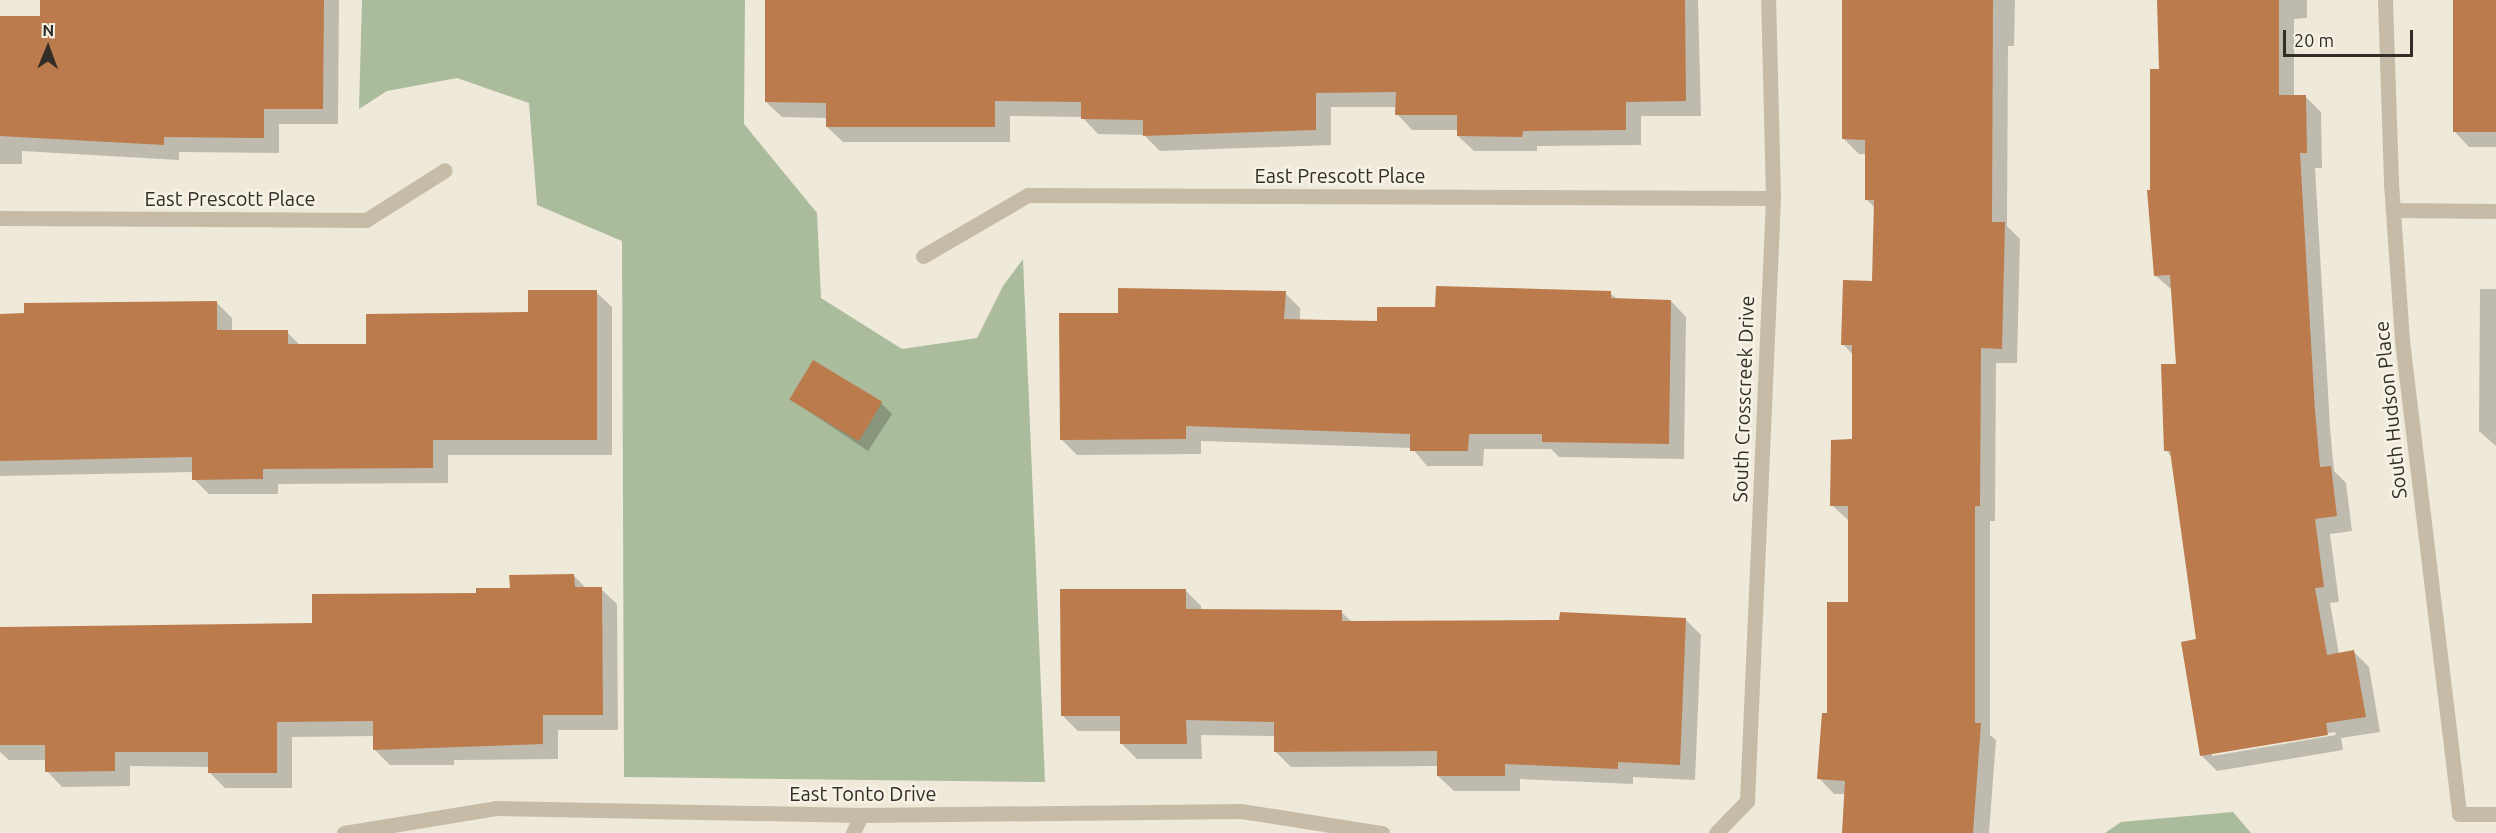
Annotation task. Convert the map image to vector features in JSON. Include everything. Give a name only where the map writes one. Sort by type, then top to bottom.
[{"type":"street","name":"South Crosscreek Drive","points":[[1716,833],[1747,801],[1773,198],[1768,0]]},
{"type":"street","name":"South Hudson Place","points":[[2385,0],[2393,210],[2402,341],[2459,814],[2496,814]]},
{"type":"street","name":"East Prescott Place","points":[[0,218],[366,220],[445,170]]},
{"type":"street","name":"East Prescott Place","points":[[923,256],[1028,195],[1773,198]]},
{"type":"street","points":[[2393,210],[2496,211]]},
{"type":"street","name":"East Tonto Drive","points":[[344,833],[496,808],[861,815],[1241,810],[1382,833]]},
{"type":"street","points":[[853,833],[861,815]]},
{"type":"street","points":[[861,815],[866,833]]},
{"type":"green space","points":[[362,0],[745,0],[744,124],[817,213],[821,298],[902,349],[977,338],[1003,286],[1023,259],[1045,782],[624,777],[622,241],[537,205],[529,103],[457,78],[387,91],[359,109]]},
{"type":"green space","points":[[2233,812],[2251,833],[2105,833],[2121,822]]},
{"type":"building","points":[[40,0],[324,0],[323,109],[264,109],[264,138],[164,137],[164,145],[0,136],[0,16],[40,16]]},
{"type":"building","points":[[765,0],[1685,0],[1686,101],[1626,102],[1626,130],[1523,131],[1522,137],[1457,136],[1457,115],[1395,115],[1396,92],[1316,93],[1316,130],[1143,136],[1143,120],[1081,119],[1081,102],[995,101],[995,127],[826,127],[826,103],[765,102]]},
{"type":"building","points":[[1842,0],[1993,0],[1992,222],[2005,222],[2002,349],[1981,348],[1980,506],[1975,506],[1975,723],[1981,723],[1973,833],[1842,833],[1845,781],[1817,779],[1822,713],[1827,713],[1827,602],[1848,602],[1848,506],[1830,506],[1831,440],[1852,439],[1852,345],[1841,345],[1843,280],[1872,281],[1874,200],[1865,200],[1865,140],[1842,139]]},
{"type":"building","points":[[2157,0],[2279,0],[2279,95],[2306,95],[2307,153],[2300,153],[2315,411],[2320,467],[2331,466],[2337,516],[2315,519],[2324,587],[2315,588],[2327,655],[2354,650],[2366,717],[2326,723],[2328,735],[2200,756],[2181,642],[2196,639],[2170,451],[2164,451],[2161,364],[2176,364],[2170,275],[2154,276],[2147,190],[2150,190],[2150,69],[2159,69]]},
{"type":"building","points":[[2453,0],[2496,0],[2496,132],[2453,132]]},
{"type":"building","points":[[1436,286],[1611,291],[1611,298],[1671,300],[1669,444],[1542,442],[1542,434],[1469,434],[1468,451],[1410,451],[1410,434],[1186,426],[1186,439],[1060,440],[1059,313],[1118,313],[1118,288],[1286,291],[1284,319],[1377,321],[1377,307],[1435,307]]},
{"type":"building","points":[[528,290],[597,290],[597,440],[433,440],[433,468],[263,469],[263,479],[192,480],[192,457],[0,461],[0,314],[24,313],[24,303],[217,301],[217,330],[288,330],[288,344],[366,344],[366,314],[528,312]]},
{"type":"building","points":[[813,360],[882,402],[859,441],[789,399]]},
{"type":"building","points":[[574,574],[575,587],[602,587],[603,715],[543,715],[543,744],[373,750],[373,721],[277,722],[277,773],[208,773],[208,752],[115,752],[115,771],[45,772],[45,745],[0,745],[0,627],[312,623],[312,594],[476,593],[476,588],[510,588],[509,575]]},
{"type":"building","points":[[1060,589],[1186,589],[1186,609],[1342,610],[1342,621],[1559,620],[1560,612],[1686,618],[1680,765],[1618,762],[1618,769],[1505,764],[1505,776],[1437,776],[1437,751],[1274,752],[1274,722],[1186,720],[1187,744],[1120,744],[1120,716],[1061,716]]}]
